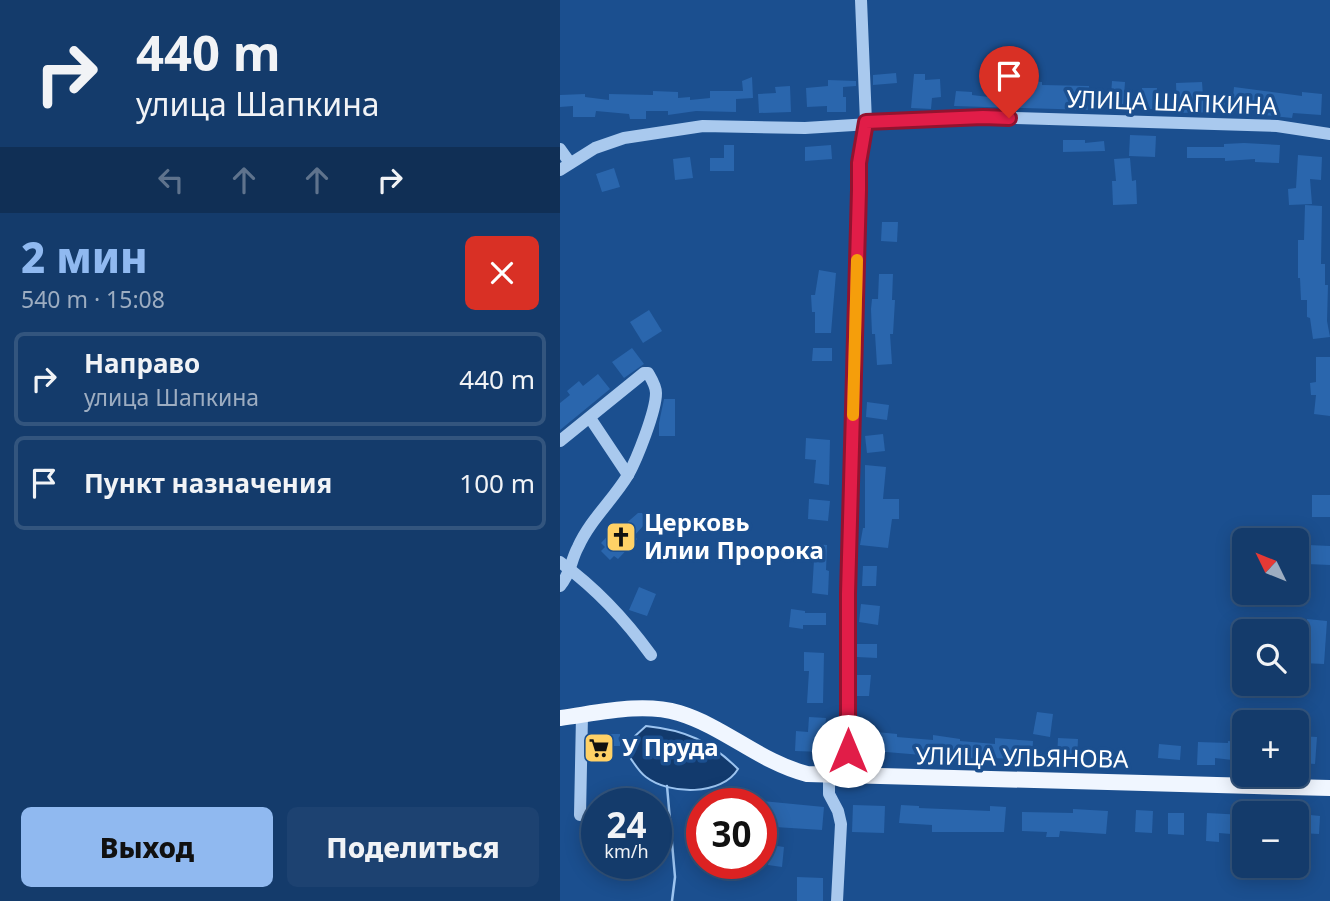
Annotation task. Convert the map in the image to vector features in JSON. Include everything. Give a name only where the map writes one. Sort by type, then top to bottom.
[{"type":"main road","name":"УЛИЦА УЛЬЯНОВА","points":[[560,718],[649,709],[678,713],[785,768],[807,774],[1330,788]]},
{"type":"street","points":[[848,777],[848,594],[859,177],[866,122],[860,0]]},
{"type":"street","name":"УЛИЦА ШАПКИНА","points":[[565,166],[595,148],[624,138],[703,126],[805,128],[866,122],[983,117],[1277,127],[1330,134]]},
{"type":"street","points":[[560,149],[565,166]]},
{"type":"street","points":[[560,441],[644,373],[648,373],[655,386],[656,397],[628,475],[565,566],[560,586]]},
{"type":"street","points":[[590,418],[628,475]]},
{"type":"street","points":[[565,566],[618,612],[651,655]]},
{"type":"street","points":[[580,815],[582,716]]},
{"type":"street","points":[[829,775],[829,794],[841,824],[837,901]]},
{"type":"water","points":[[646,726],[673,730],[707,744],[738,769],[730,778],[708,788],[668,787],[646,777],[629,756],[635,736]]},
{"type":"building","points":[[896,73],[897,83],[873,85],[873,75]]},
{"type":"building","points":[[914,74],[925,74],[925,80],[940,79],[941,97],[932,98],[931,109],[911,108]]},
{"type":"building","points":[[752,77],[753,98],[736,99],[736,112],[696,111],[668,115],[668,111],[646,111],[646,119],[630,119],[629,114],[596,111],[595,117],[573,117],[573,106],[560,107],[560,95],[585,94],[585,97],[609,100],[609,94],[653,95],[653,91],[678,92],[678,98],[690,97],[690,100],[710,98],[710,91],[743,91],[742,81]]},
{"type":"building","points":[[828,80],[856,81],[856,86],[843,87],[846,112],[827,112],[827,106],[807,107],[806,88],[828,86]]},
{"type":"building","points":[[1112,81],[1125,82],[1123,111],[1110,110]]},
{"type":"building","points":[[1042,82],[1042,85],[1089,86],[1089,110],[954,106],[956,91],[1014,100],[1015,83]]},
{"type":"building","points":[[1202,82],[1203,96],[1233,97],[1234,87],[1302,96],[1302,92],[1322,94],[1321,115],[1293,113],[1292,118],[1264,115],[1265,111],[1221,106],[1220,112],[1177,113],[1176,83]]},
{"type":"building","points":[[790,86],[791,112],[759,113],[758,94],[776,93],[775,87]]},
{"type":"building","points":[[1142,88],[1157,88],[1156,109],[1142,109]]},
{"type":"building","points":[[1130,135],[1156,136],[1155,157],[1129,156]]},
{"type":"building","points":[[1063,140],[1085,140],[1085,143],[1104,141],[1105,151],[1063,152]]},
{"type":"building","points":[[1224,144],[1280,145],[1279,163],[1255,162],[1255,159],[1225,161],[1225,158],[1187,158],[1187,147],[1224,147]]},
{"type":"building","points":[[724,145],[734,145],[734,171],[710,171],[710,158],[724,158]]},
{"type":"building","points":[[831,145],[832,159],[805,161],[805,147]]},
{"type":"building","points":[[1298,155],[1322,157],[1321,180],[1310,179],[1312,204],[1289,205],[1288,189],[1296,188]]},
{"type":"building","points":[[690,157],[693,178],[675,180],[673,159]]},
{"type":"building","points":[[1130,158],[1132,181],[1136,180],[1137,204],[1113,205],[1112,181],[1116,181],[1114,159]]},
{"type":"building","points":[[614,168],[620,187],[602,192],[596,174]]},
{"type":"building","points":[[1305,205],[1322,206],[1321,264],[1325,264],[1325,285],[1328,285],[1327,321],[1330,337],[1313,339],[1310,318],[1307,317],[1307,300],[1301,300],[1298,240],[1304,240]]},
{"type":"building","points":[[882,222],[898,222],[897,242],[881,241]]},
{"type":"building","points":[[819,270],[836,273],[831,333],[815,333],[815,312],[812,312],[811,295],[815,295]]},
{"type":"building","points":[[879,274],[893,274],[892,300],[895,300],[893,334],[890,334],[892,364],[877,365],[871,309],[872,299],[878,299]]},
{"type":"building","points":[[649,310],[662,331],[643,343],[630,322]]},
{"type":"building","points":[[632,348],[644,364],[624,378],[612,362]]},
{"type":"building","points":[[813,348],[832,348],[832,361],[812,361]]},
{"type":"building","points":[[1316,357],[1330,357],[1330,416],[1314,414],[1316,395],[1311,395],[1310,383],[1316,382]]},
{"type":"building","points":[[598,374],[610,389],[560,430],[560,403],[570,395],[567,391],[579,381],[583,386]]},
{"type":"building","points":[[664,399],[675,399],[675,436],[659,436]]},
{"type":"building","points":[[867,402],[889,405],[887,420],[866,417]]},
{"type":"building","points":[[883,434],[885,451],[867,453],[865,436]]},
{"type":"building","points":[[806,438],[830,440],[829,485],[814,483],[816,460],[805,459]]},
{"type":"building","points":[[865,465],[886,467],[883,499],[899,499],[899,519],[892,519],[888,548],[860,545],[865,528]]},
{"type":"building","points":[[1312,495],[1330,495],[1330,517],[1312,517]]},
{"type":"building","points":[[809,499],[830,501],[828,521],[808,519]]},
{"type":"building","name":"Церковь Илии Пророка","points":[[638,513],[642,513],[646,518],[644,525],[634,536],[637,539],[618,559],[614,556],[610,560],[601,551],[605,547],[601,543],[620,523],[623,526]]},
{"type":"building","points":[[810,544],[827,545],[828,595],[812,593],[814,560],[810,560]]},
{"type":"building","points":[[1309,545],[1330,546],[1330,565],[1309,564]]},
{"type":"building","points":[[863,566],[877,566],[876,586],[862,586]]},
{"type":"building","points":[[639,587],[656,594],[647,616],[629,610]]},
{"type":"building","points":[[861,604],[880,606],[878,625],[859,622]]},
{"type":"building","points":[[791,609],[805,613],[826,613],[826,625],[803,625],[803,629],[789,627]]},
{"type":"building","points":[[1309,619],[1327,621],[1324,664],[1309,663]]},
{"type":"building","points":[[857,644],[877,644],[877,658],[857,657]]},
{"type":"building","points":[[804,652],[824,653],[823,703],[807,703],[809,671],[804,671]]},
{"type":"building","points":[[857,675],[871,675],[869,696],[857,696]]},
{"type":"building","points":[[1037,712],[1053,714],[1050,737],[1033,734]]},
{"type":"building","points":[[809,717],[826,718],[823,752],[795,751],[796,731],[808,732]]},
{"type":"building","points":[[876,732],[897,734],[897,737],[933,740],[933,735],[995,744],[995,738],[1033,741],[1032,759],[986,760],[922,752],[922,755],[874,751]]},
{"type":"building","name":"У Пруда","points":[[609,734],[620,734],[620,746],[607,746],[608,756],[592,758],[590,740],[609,738]]},
{"type":"building","points":[[1309,737],[1317,737],[1315,764],[1309,764]]},
{"type":"building","points":[[1058,738],[1078,739],[1077,760],[1057,759]]},
{"type":"building","points":[[1232,741],[1232,760],[1215,758],[1215,765],[1197,765],[1198,742]]},
{"type":"building","points":[[1159,744],[1181,746],[1180,760],[1158,758]]},
{"type":"building","points":[[777,803],[824,807],[822,830],[777,827]]},
{"type":"building","points":[[853,805],[885,806],[884,833],[852,832]]},
{"type":"building","points":[[901,805],[990,811],[990,806],[1006,807],[1004,832],[932,832],[932,825],[899,823]]},
{"type":"building","points":[[1073,809],[1108,811],[1106,834],[1060,831],[1059,837],[1046,837],[1047,832],[1022,831],[1022,812],[1073,813]]},
{"type":"building","points":[[1136,810],[1153,811],[1152,833],[1135,832]]},
{"type":"building","points":[[1168,813],[1184,813],[1184,835],[1168,834]]},
{"type":"building","points":[[1207,813],[1232,814],[1232,834],[1219,833],[1219,842],[1206,841]]},
{"type":"building","points":[[1309,815],[1320,816],[1319,834],[1309,833]]},
{"type":"building","points":[[777,846],[784,847],[782,867],[777,866]]},
{"type":"building","points":[[797,877],[823,878],[823,901],[797,901]]},
{"type":"waterway","points":[[667,786],[675,877],[672,901]]},
{"type":"slow traffic","points":[[853,415],[857,260]]},
{"type":"place","name":"Церковь Илии Пророка","points":[[621,537]]},
{"type":"place","name":"У Пруда","points":[[599,748]]},
{"type":"route","points":[[848,751],[848,594],[859,163],[866,122],[1009,118]]}]
